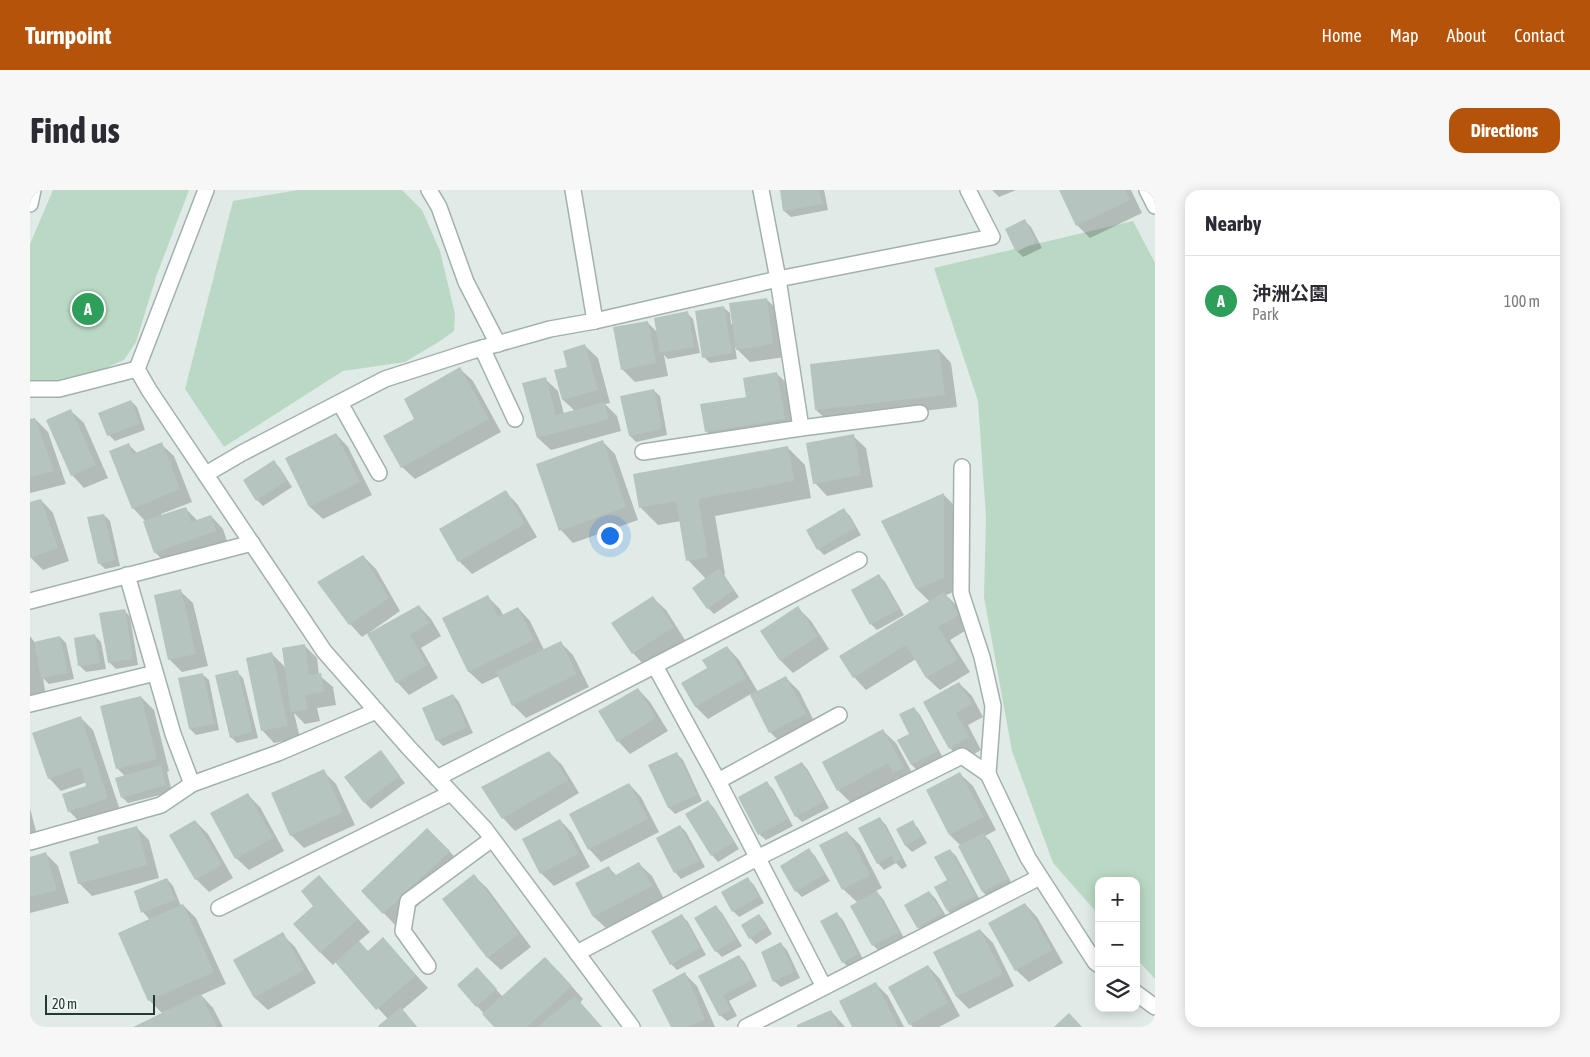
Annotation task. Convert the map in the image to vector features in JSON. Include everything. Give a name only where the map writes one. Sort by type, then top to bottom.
[{"type":"street","points":[[30,204],[33,190]]},
{"type":"street","points":[[137,369],[206,190]]},
{"type":"street","points":[[429,190],[439,207],[466,282],[498,344]]},
{"type":"street","points":[[573,190],[595,321]]},
{"type":"street","points":[[761,190],[778,279],[801,428]]},
{"type":"street","points":[[206,474],[385,380],[482,348],[550,329],[595,321],[778,279],[992,237],[968,190]]},
{"type":"street","points":[[1147,190],[1155,206]]},
{"type":"street","points":[[482,348],[516,419]]},
{"type":"street","points":[[30,389],[59,390],[137,369]]},
{"type":"street","points":[[137,369],[149,390],[324,650],[437,778],[485,829],[632,1027]]},
{"type":"street","points":[[340,403],[379,474]]},
{"type":"street","points":[[643,452],[801,428],[920,413]]},
{"type":"street","points":[[962,467],[960,593],[982,657],[993,706],[988,774],[1028,858],[1095,962]]},
{"type":"street","points":[[30,601],[252,543]]},
{"type":"street","points":[[437,778],[859,560]]},
{"type":"street","points":[[127,575],[172,734],[192,784]]},
{"type":"street","points":[[655,666],[718,781],[824,986]]},
{"type":"street","points":[[30,704],[155,673]]},
{"type":"street","points":[[30,842],[161,805],[192,784],[278,753],[376,710]]},
{"type":"street","points":[[718,781],[839,715]]},
{"type":"street","points":[[577,953],[757,858],[962,756],[988,774]]},
{"type":"street","points":[[219,908],[451,793]]},
{"type":"street","points":[[428,966],[403,931],[408,901],[492,839]]},
{"type":"street","points":[[746,1027],[824,986],[912,944],[1040,877]]},
{"type":"street","points":[[1140,996],[1155,1007]]},
{"type":"green space","points":[[53,190],[189,190],[156,277],[136,342],[124,360],[55,390],[30,383],[30,244]]},
{"type":"green space","points":[[298,190],[402,190],[422,210],[440,251],[455,314],[454,331],[405,362],[343,371],[224,447],[185,389],[233,201]]},
{"type":"green space","points":[[1133,221],[1155,263],[1155,979],[1140,962],[1140,877],[1095,877],[1095,910],[1053,863],[1012,751],[984,597],[986,517],[978,401],[934,268]]},
{"type":"building","points":[[780,190],[819,190],[822,204],[783,211]]},
{"type":"building","points":[[1059,190],[1125,190],[1130,200],[1076,226]]},
{"type":"building","points":[[1025,219],[1036,242],[1016,252],[1005,229]]},
{"type":"building","points":[[767,298],[773,344],[736,350],[729,303]]},
{"type":"building","points":[[724,306],[732,353],[702,358],[695,311]]},
{"type":"building","points":[[688,311],[694,347],[660,353],[654,318]]},
{"type":"building","points":[[648,321],[656,363],[621,370],[613,327]]},
{"type":"building","points":[[585,344],[598,390],[562,400],[554,370],[567,367],[563,351]]},
{"type":"building","points":[[939,349],[945,395],[815,410],[810,364]]},
{"type":"building","points":[[460,367],[489,419],[401,468],[383,436],[414,419],[404,399]]},
{"type":"building","points":[[777,372],[785,419],[705,432],[700,404],[746,397],[743,378]]},
{"type":"building","points":[[546,377],[556,415],[604,402],[609,419],[537,438],[522,383]]},
{"type":"building","points":[[654,389],[662,429],[629,436],[620,396]]},
{"type":"building","points":[[131,400],[140,423],[107,436],[98,413]]},
{"type":"building","points":[[71,409],[96,465],[71,476],[46,420]]},
{"type":"building","points":[[35,418],[54,471],[30,477],[30,419]]},
{"type":"building","points":[[336,433],[360,482],[309,507],[285,458]]},
{"type":"building","points":[[854,434],[861,475],[813,484],[806,443]]},
{"type":"building","points":[[603,440],[626,507],[559,531],[536,464]]},
{"type":"building","points":[[162,442],[180,489],[132,509],[109,451],[129,443],[133,454]]},
{"type":"building","points":[[788,446],[794,481],[698,499],[708,557],[686,561],[676,501],[639,508],[633,474]]},
{"type":"building","points":[[274,460],[287,480],[256,501],[243,480]]},
{"type":"building","points":[[506,490],[525,524],[458,562],[439,529]]},
{"type":"building","points":[[944,493],[944,578],[916,589],[881,521]]},
{"type":"building","points":[[41,499],[58,548],[30,558],[30,502]]},
{"type":"building","points":[[186,507],[191,522],[211,515],[216,531],[154,553],[143,521]]},
{"type":"building","points":[[844,508],[855,528],[817,550],[806,530]]},
{"type":"building","points":[[104,514],[115,560],[98,564],[87,517]]},
{"type":"building","points":[[363,555],[389,598],[349,625],[317,582]]},
{"type":"building","points":[[719,568],[734,590],[707,609],[692,588]]},
{"type":"building","points":[[879,574],[899,609],[870,625],[851,590]]},
{"type":"building","points":[[181,589],[196,654],[168,660],[154,595]]},
{"type":"building","points":[[944,592],[959,615],[938,627],[958,659],[926,678],[906,645],[853,678],[839,656]]},
{"type":"building","points":[[488,595],[498,617],[518,607],[534,640],[468,672],[442,618]]},
{"type":"building","points":[[653,596],[674,627],[632,654],[611,623]]},
{"type":"building","points":[[419,605],[429,623],[410,635],[427,665],[396,683],[367,634]]},
{"type":"building","points":[[798,606],[818,636],[780,661],[760,631]]},
{"type":"building","points":[[125,609],[133,659],[108,663],[99,613]]},
{"type":"building","points":[[95,634],[100,663],[78,666],[74,638]]},
{"type":"building","points":[[60,636],[68,673],[41,678],[34,642]]},
{"type":"building","points":[[561,641],[577,674],[512,706],[496,672]]},
{"type":"building","points":[[305,644],[309,675],[321,673],[324,692],[305,695],[308,709],[291,712],[282,648]]},
{"type":"building","points":[[727,646],[746,678],[695,707],[681,683],[707,668],[702,660]]},
{"type":"building","points":[[272,652],[288,726],[261,731],[246,658]]},
{"type":"building","points":[[238,670],[252,732],[230,738],[215,675]]},
{"type":"building","points":[[203,673],[214,724],[189,729],[178,678]]},
{"type":"building","points":[[786,676],[806,714],[769,733],[750,695]]},
{"type":"building","points":[[959,682],[972,704],[956,713],[969,737],[949,749],[923,702]]},
{"type":"building","points":[[638,688],[656,718],[617,742],[598,711]]},
{"type":"building","points":[[453,694],[467,727],[436,741],[422,708]]},
{"type":"building","points":[[141,696],[157,759],[116,769],[100,706]]},
{"type":"building","points":[[914,707],[938,751],[911,765],[897,740],[909,734],[899,714]]},
{"type":"building","points":[[81,716],[108,798],[68,812],[62,794],[86,786],[81,767],[48,779],[32,733]]},
{"type":"building","points":[[883,729],[904,768],[893,773],[888,763],[837,791],[822,762]]},
{"type":"building","points":[[381,750],[400,776],[364,803],[344,777]]},
{"type":"building","points":[[549,751],[568,780],[502,819],[481,787]]},
{"type":"building","points":[[677,752],[697,795],[668,808],[648,765]]},
{"type":"building","points":[[802,762],[824,802],[795,817],[774,777]]},
{"type":"building","points":[[161,765],[166,785],[121,798],[115,778]]},
{"type":"building","points":[[324,769],[343,812],[290,836],[271,793]]},
{"type":"building","points":[[960,772],[984,817],[949,835],[926,790]]},
{"type":"building","points":[[767,781],[788,819],[758,835],[738,797]]},
{"type":"building","points":[[629,783],[648,819],[588,850],[569,814]]},
{"type":"building","points":[[248,793],[273,838],[235,859],[210,813]]},
{"type":"building","points":[[708,800],[734,842],[711,856],[685,814]]},
{"type":"building","points":[[880,817],[902,859],[895,863],[891,856],[877,864],[858,828]]},
{"type":"building","points":[[560,819],[578,854],[540,874],[522,839]]},
{"type":"building","points":[[195,820],[222,865],[195,880],[169,835]]},
{"type":"building","points":[[913,820],[921,837],[905,846],[896,829]]},
{"type":"building","points":[[680,825],[699,861],[674,873],[656,838]]},
{"type":"building","points":[[137,826],[147,865],[78,884],[69,852],[99,843],[97,837]]},
{"type":"building","points":[[427,828],[450,851],[383,914],[361,891]]},
{"type":"building","points":[[847,831],[870,875],[842,890],[819,845]]},
{"type":"building","points":[[984,833],[1008,879],[982,892],[958,846]]},
{"type":"building","points":[[809,848],[825,874],[795,892],[780,866]]},
{"type":"building","points":[[950,849],[976,896],[947,911],[934,887],[947,880],[934,857]]},
{"type":"building","points":[[46,852],[57,890],[30,897],[30,857]]},
{"type":"building","points":[[639,862],[652,886],[593,917],[575,883],[609,866],[614,876]]},
{"type":"building","points":[[474,874],[519,934],[487,958],[442,899]]},
{"type":"building","points":[[319,875],[358,919],[320,953],[293,924],[313,906],[301,891]]},
{"type":"building","points":[[748,877],[759,897],[732,912],[721,892]]},
{"type":"building","points":[[167,878],[175,900],[141,913],[134,891]]},
{"type":"building","points":[[877,891],[899,932],[872,946],[850,906]]},
{"type":"building","points":[[929,891],[942,913],[917,928],[904,905]]},
{"type":"building","points":[[1025,903],[1052,950],[1015,971],[988,923]]},
{"type":"building","points":[[183,904],[214,972],[148,1001],[118,933]]},
{"type":"building","points":[[716,905],[736,939],[715,952],[694,918]]},
{"type":"building","points":[[837,912],[858,954],[842,963],[820,921]]},
{"type":"building","points":[[682,914],[700,948],[670,965],[651,931]]},
{"type":"building","points":[[759,914],[767,927],[749,939],[741,925]]},
{"type":"building","points":[[980,929],[1003,974],[956,997],[933,952]]},
{"type":"building","points":[[283,932],[304,970],[254,998],[233,960]]},
{"type":"building","points":[[383,937],[416,975],[376,1010],[335,962],[359,941],[368,951]]},
{"type":"building","points":[[781,942],[794,972],[773,982],[761,952]]},
{"type":"building","points":[[739,955],[752,980],[723,995],[731,1010],[719,1016],[698,976]]},
{"type":"building","points":[[545,957],[572,986],[527,1027],[494,1027],[482,1014]]},
{"type":"building","points":[[928,965],[948,1003],[909,1025],[888,987]]},
{"type":"building","points":[[477,967],[497,989],[476,1007],[457,985]]},
{"type":"building","points":[[685,972],[705,1019],[688,1027],[671,1027],[652,990]]},
{"type":"building","points":[[876,982],[898,1027],[852,1027],[839,1001]]},
{"type":"building","points":[[201,994],[217,1027],[133,1027]]},
{"type":"building","points":[[575,996],[602,1027],[537,1027]]},
{"type":"building","points":[[401,1007],[417,1027],[378,1026]]},
{"type":"building","points":[[831,1010],[839,1027],[797,1027],[797,1025]]},
{"type":"building","points":[[1069,1013],[1082,1027],[1054,1027]]},
{"type":"place","name":"沖洲公園","points":[[88,309]]}]
